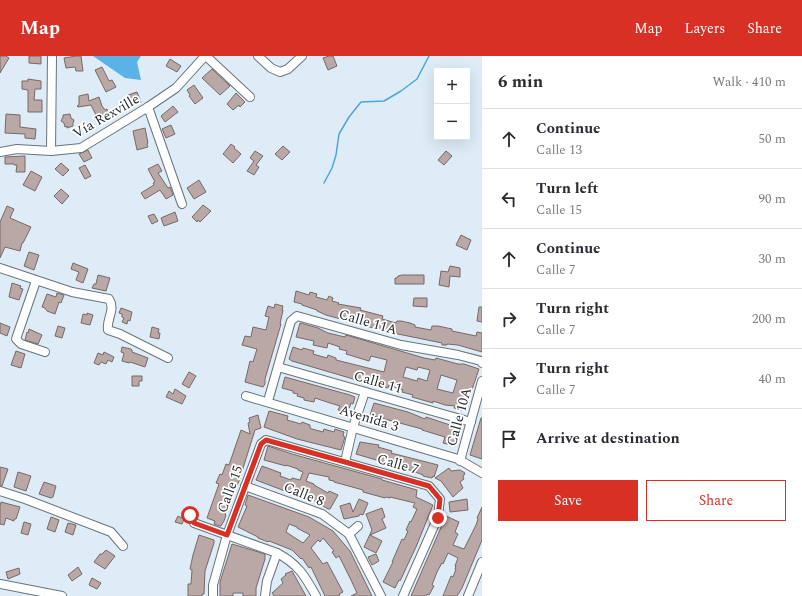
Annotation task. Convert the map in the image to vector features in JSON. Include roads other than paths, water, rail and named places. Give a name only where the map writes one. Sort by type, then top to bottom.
[{"type":"street","points":[[51,151],[52,56]]},
{"type":"street","points":[[205,56],[250,97]]},
{"type":"street","name":"Vía Rexville","points":[[0,152],[17,149],[51,151],[81,148],[176,88],[205,56]]},
{"type":"street","points":[[258,56],[271,68],[280,72],[288,69],[302,56]]},
{"type":"street","points":[[148,107],[182,204]]},
{"type":"street","points":[[0,268],[72,292],[109,299],[112,303],[112,309],[107,327],[108,330],[120,334],[168,358]]},
{"type":"street","points":[[36,281],[16,339],[21,344],[45,352]]},
{"type":"street","name":"Calle 11A","points":[[278,367],[291,321],[297,316],[401,345],[458,355],[481,361],[482,363]]},
{"type":"street","points":[[268,401],[278,367]]},
{"type":"street","name":"Calle 11","points":[[278,367],[471,422]]},
{"type":"street","name":"Calle 10A","points":[[460,461],[482,381]]},
{"type":"street","points":[[345,462],[353,427],[365,392]]},
{"type":"street","name":"Avenida 3","points":[[246,396],[268,401],[460,461],[482,473]]},
{"type":"street","name":"Calle 7","points":[[255,460],[261,444],[266,440],[429,486],[440,499],[438,518],[403,596]]},
{"type":"street","name":"Calle 15","points":[[213,596],[213,585],[227,535],[255,460]]},
{"type":"street","name":"Calle 8","points":[[245,486],[322,514],[348,534],[381,596]]},
{"type":"street","points":[[0,491],[111,532],[123,546]]},
{"type":"street","points":[[190,515],[194,523],[277,553],[289,559],[305,575],[316,596]]},
{"type":"street","points":[[348,534],[358,526]]},
{"type":"street","points":[[265,596],[267,581],[277,553]]},
{"type":"street","points":[[468,596],[479,577],[482,562]]},
{"type":"street","points":[[0,584],[62,596]]},
{"type":"waterway","points":[[324,183],[332,168],[336,155],[339,134],[349,117],[361,102],[384,101],[401,91],[417,79],[429,56]]}]
